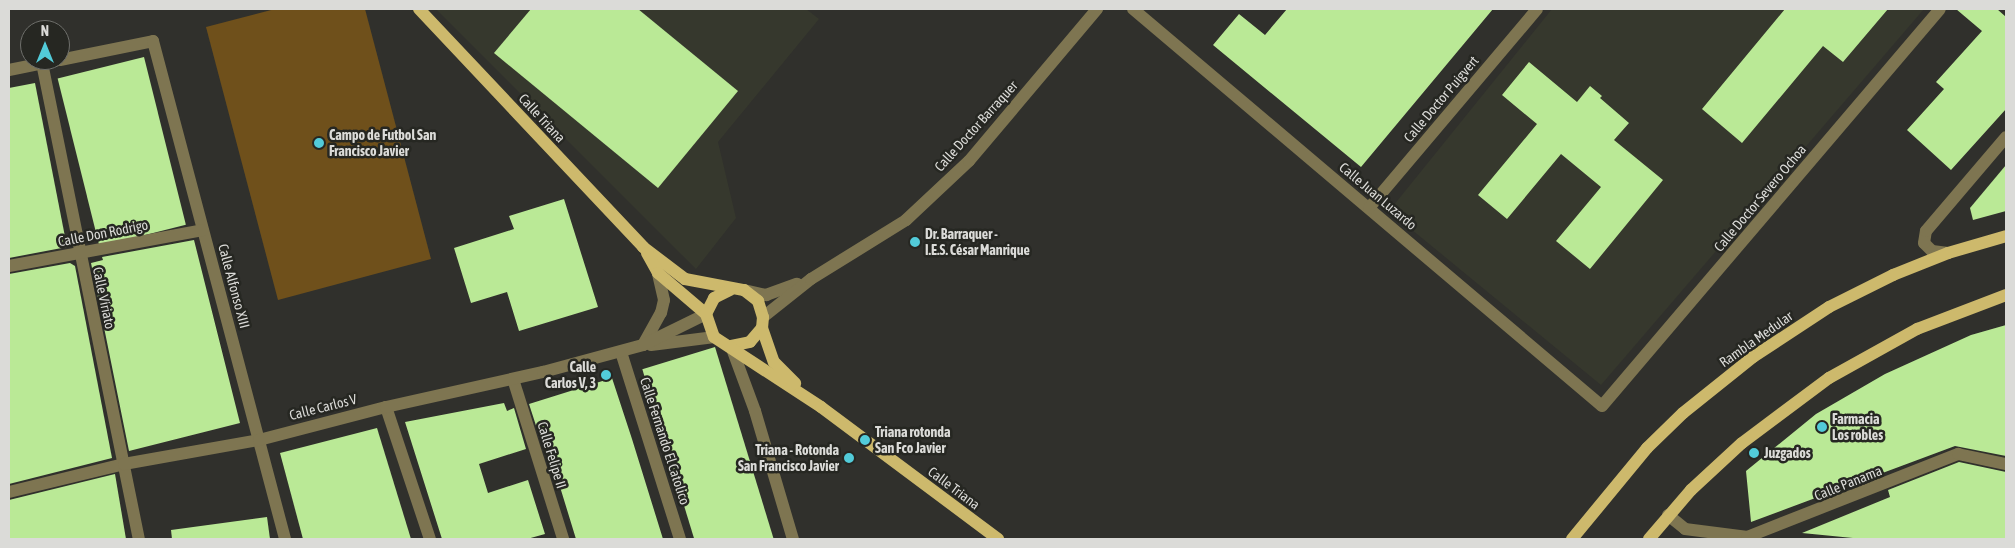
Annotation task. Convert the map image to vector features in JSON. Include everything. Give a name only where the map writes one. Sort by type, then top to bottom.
[{"type":"main road","name":"Calle Triana","points":[[419,9],[643,247]]},
{"type":"main road","name":"Rambla Medular","points":[[1572,539],[1647,448],[1683,413],[1753,357],[1829,307],[1948,253],[2006,236]]},
{"type":"main road","points":[[643,247],[686,279],[730,290],[744,290],[758,301],[763,323],[750,342],[731,346],[714,338],[706,314],[658,273],[643,247]]},
{"type":"main road","points":[[706,314],[714,298],[730,290]]},
{"type":"main road","points":[[1648,539],[1668,515],[1742,443],[1829,378],[1917,329],[2006,295]]},
{"type":"main road","name":"Calle Triana","points":[[763,323],[774,362],[820,407]]},
{"type":"main road","name":"Calle Triana","points":[[731,346],[820,407],[998,539]]},
{"type":"street","name":"Calle Doctor Barraquer","points":[[763,323],[811,279],[906,220],[962,167],[1097,9]]},
{"type":"street","name":"Calle Juan Luzardo","points":[[1133,9],[1602,406]]},
{"type":"street","name":"Calle Doctor Puigvert","points":[[1369,208],[1536,9]]},
{"type":"street","name":"Calle Doctor Severo Ochoa","points":[[1602,406],[1940,9]]},
{"type":"street","name":"Calle Alfonso XIII","points":[[70,58],[153,41],[285,539]]},
{"type":"street","name":"Calle Viriato","points":[[43,70],[79,253],[139,539]]},
{"type":"street","points":[[1948,253],[1932,251],[1924,243],[1926,231],[2006,137]]},
{"type":"street","name":"Calle Don Rodrigo","points":[[9,266],[203,230]]},
{"type":"street","points":[[643,345],[661,313],[664,300],[658,273]]},
{"type":"street","name":"Calle Doctor Barraquer","points":[[744,290],[766,295],[811,279]]},
{"type":"street","name":"Calle Carlos V","points":[[9,492],[124,464],[259,440],[386,407],[513,379],[621,352],[643,345],[706,314]]},
{"type":"street","name":"Calle Carlos V","points":[[643,345],[714,338]]},
{"type":"street","points":[[731,346],[755,411],[793,539]]},
{"type":"street","name":"Calle Fernando El Catolico","points":[[621,352],[680,539]]},
{"type":"street","name":"Calle Felipe II","points":[[513,379],[563,539]]},
{"type":"street","points":[[386,407],[430,539]]},
{"type":"street","name":"Calle Panama","points":[[1747,537],[1958,454],[2006,464]]},
{"type":"street","points":[[1668,515],[1685,529],[1761,539]]},
{"type":"shaded area","name":"Campo de Futbol San Francisco Javier","points":[[275,9],[365,9],[431,259],[278,300],[206,27]]},
{"type":"shaded area","points":[[436,9],[806,9],[819,19],[718,142],[736,218],[696,269]]},
{"type":"shaded area","points":[[1552,9],[1924,9],[1601,385],[1389,211]]},
{"type":"building","points":[[531,9],[638,9],[738,91],[658,188],[494,53]]},
{"type":"building","points":[[1287,9],[1493,9],[1361,167],[1213,45],[1239,14],[1265,35]]},
{"type":"building","points":[[1785,9],[1888,9],[1843,62],[1823,46],[1742,143],[1702,109]]},
{"type":"building","points":[[1956,9],[1997,9],[2006,17],[2006,109],[1951,170],[1907,130],[1944,89],[1936,82],[1982,31]]},
{"type":"building","points":[[144,57],[186,225],[99,246],[58,79]]},
{"type":"building","points":[[1529,62],[1577,102],[1590,86],[1602,96],[1600,98],[1629,123],[1614,140],[1663,180],[1590,269],[1556,241],[1601,187],[1561,154],[1507,219],[1478,195],[1537,124],[1502,95]]},
{"type":"building","points":[[35,83],[67,247],[9,258],[9,88]]},
{"type":"building","points":[[2006,165],[2006,211],[1973,220],[1970,208]]},
{"type":"building","points":[[564,199],[598,307],[519,331],[507,292],[471,303],[454,248],[514,229],[509,216]]},
{"type":"building","points":[[194,240],[240,423],[129,451],[91,263],[103,260],[102,257]]},
{"type":"building","points":[[70,263],[75,266],[112,458],[9,484],[9,274]]},
{"type":"building","points":[[2006,325],[2006,456],[1955,446],[1751,522],[1746,471],[1816,414],[1885,374],[1971,335]]},
{"type":"building","points":[[715,347],[774,539],[694,539],[642,369]]},
{"type":"building","points":[[612,378],[663,539],[576,539],[549,451],[546,452],[542,444],[529,404]]},
{"type":"building","points":[[504,403],[507,411],[514,408],[526,449],[479,464],[488,493],[528,480],[545,534],[527,539],[442,539],[405,422]]},
{"type":"building","points":[[377,428],[411,539],[303,539],[280,453]]},
{"type":"building","points":[[1959,462],[2006,472],[2006,539],[1863,539],[1802,533],[1890,497],[1888,490]]},
{"type":"building","points":[[115,474],[126,539],[9,539],[9,500]]},
{"type":"building","points":[[267,517],[270,539],[172,539],[171,530]]},
{"type":"place","name":"Campo de Futbol San Francisco Javier","points":[[319,143]]},
{"type":"place","name":"Dr. Barraquer - I.E.S. César Manrique","points":[[915,242]]},
{"type":"place","name":"Calle Carlos V, 3","points":[[606,375]]},
{"type":"place","name":"Farmacia Los robles","points":[[1822,427]]},
{"type":"place","name":"Triana rotonda San Fco Javier","points":[[865,440]]},
{"type":"place","name":"Juzgados","points":[[1754,453]]},
{"type":"place","name":"Triana - Rotonda San Francisco Javier","points":[[849,458]]}]
